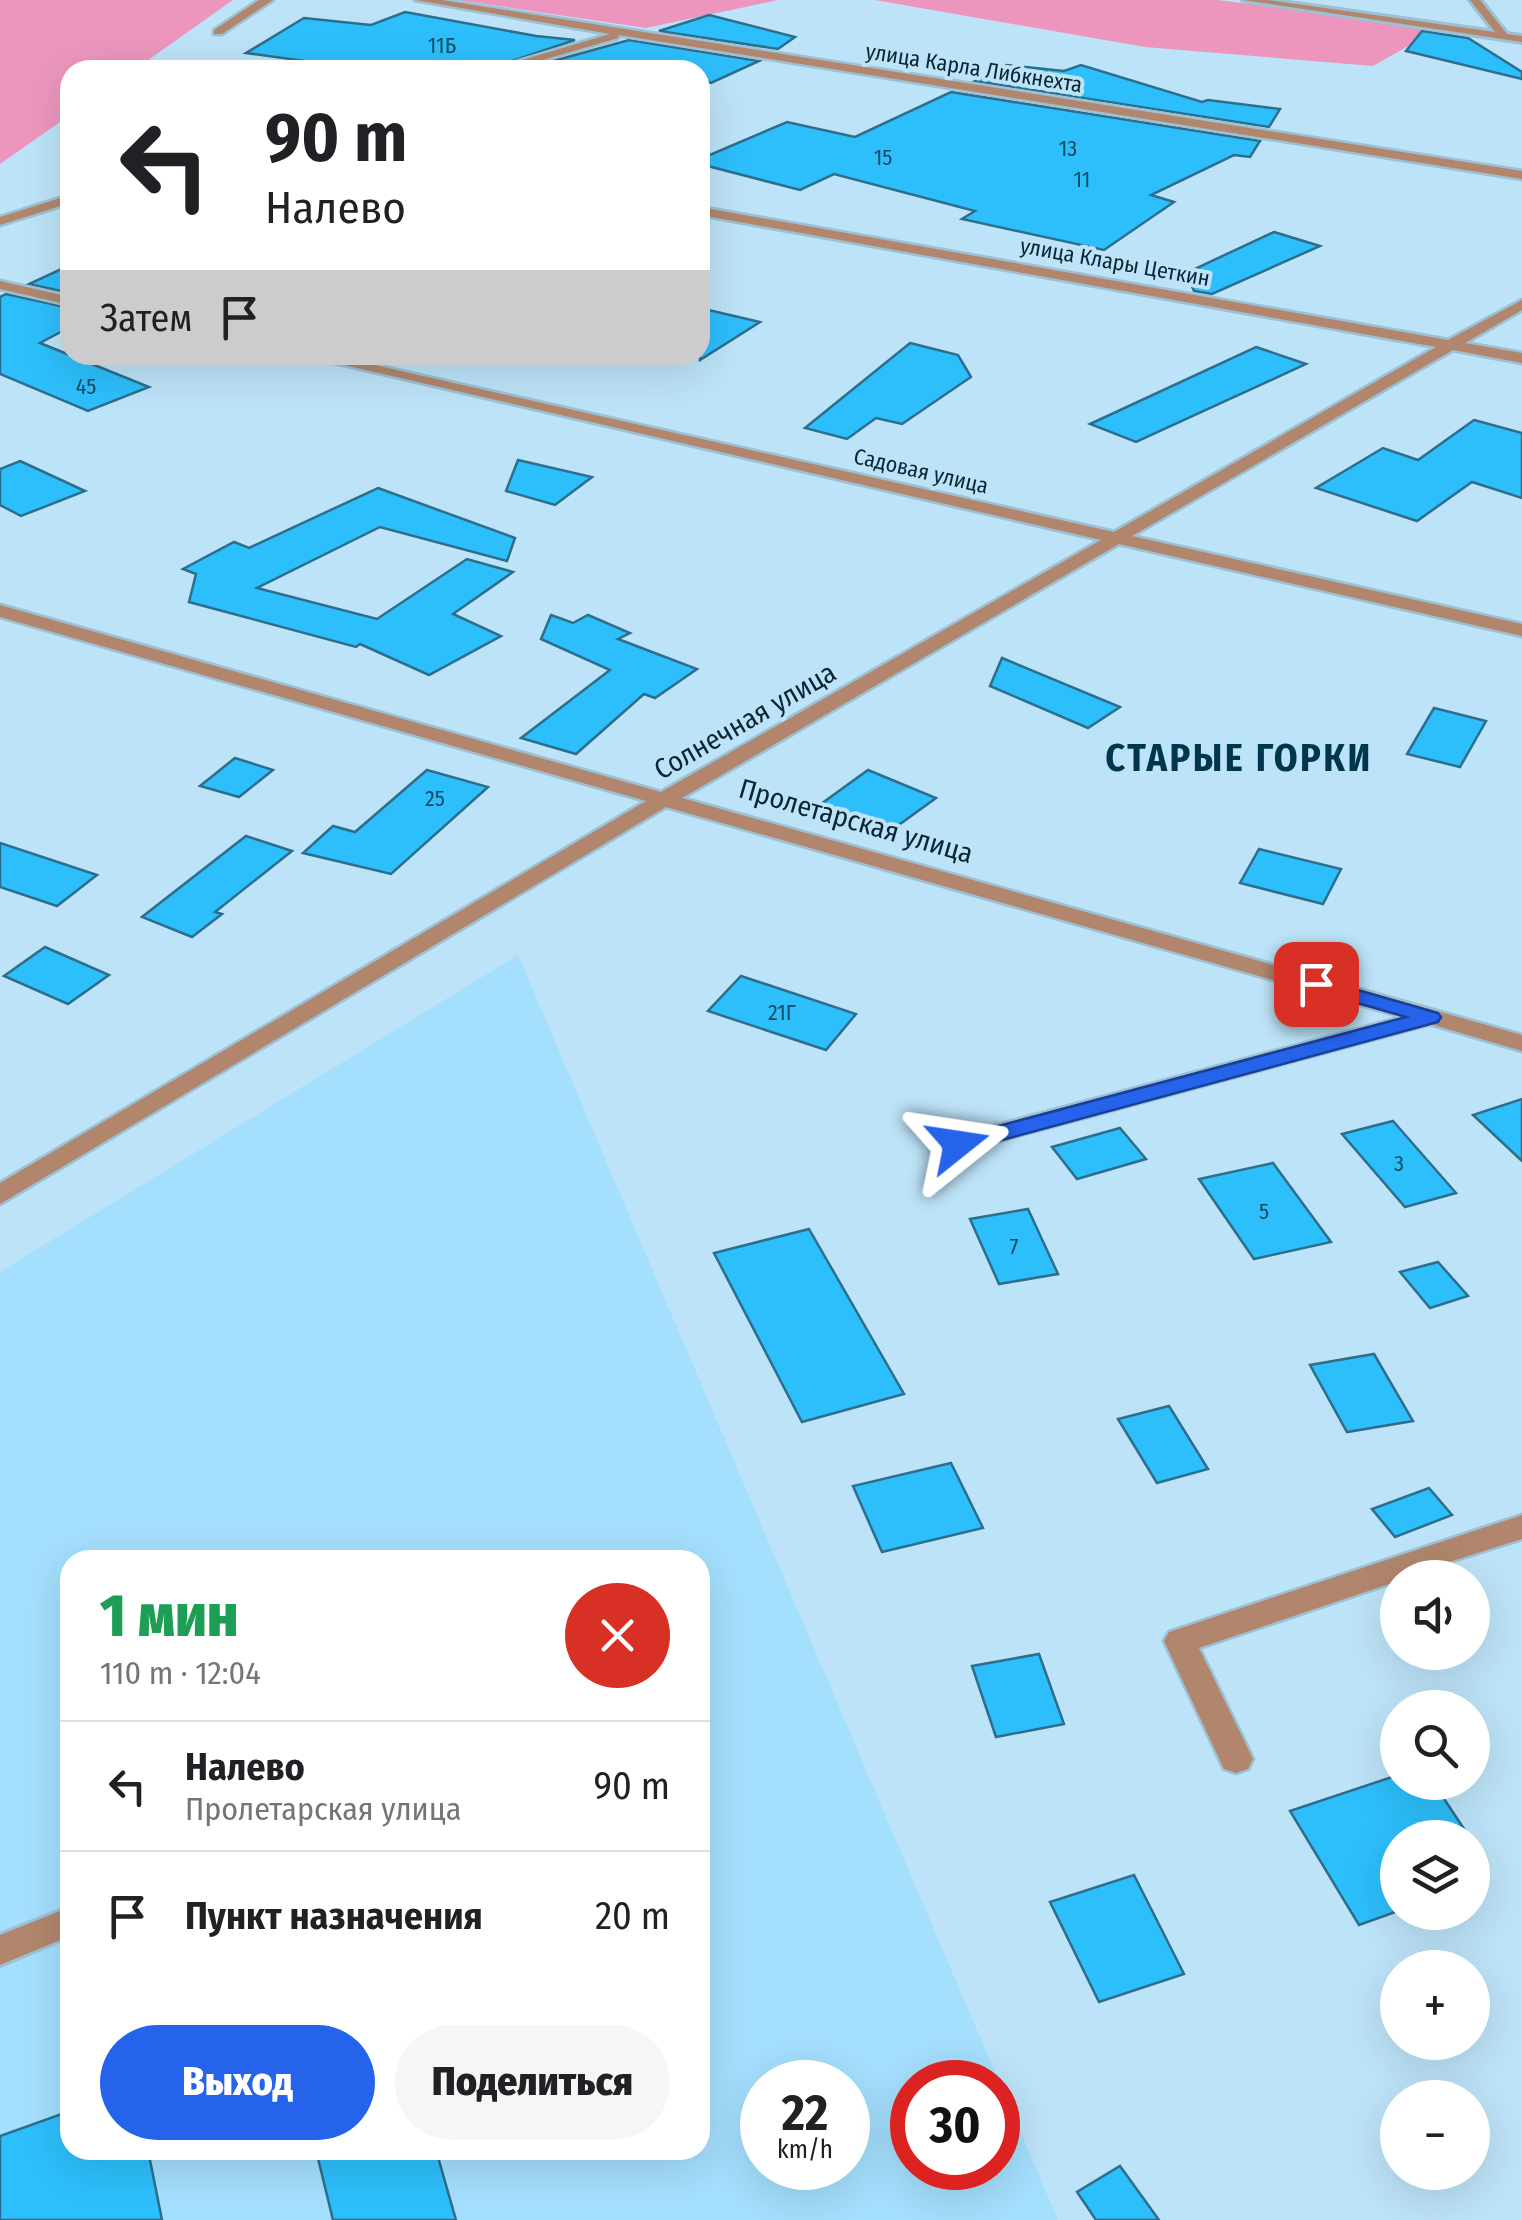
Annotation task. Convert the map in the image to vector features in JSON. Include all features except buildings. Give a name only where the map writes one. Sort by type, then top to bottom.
[{"type":"street","points":[[218,32],[267,0]]},
{"type":"street","name":"улица Карла Либкнехта","points":[[421,0],[1522,175]]},
{"type":"street","points":[[531,60],[623,34]]},
{"type":"street","points":[[0,222],[60,203]]},
{"type":"street","name":"улица Клары Цеткин","points":[[710,213],[1522,358]]},
{"type":"street","points":[[0,284],[60,298]]},
{"type":"street","name":"Солнечная улица","points":[[0,1196],[668,798],[1522,304]]},
{"type":"street","name":"Садовая улица","points":[[354,365],[1522,630]]},
{"type":"street","name":"Пролетарская улица","points":[[0,611],[1522,1043]]},
{"type":"street","points":[[958,1144],[1430,1017]]},
{"type":"street","points":[[1236,1759],[1180,1641],[1522,1527]]},
{"type":"lane","points":[[1248,0],[1522,39]]},
{"type":"lane","points":[[1475,0],[1503,36]]},
{"type":"lane","points":[[0,1950],[60,1925]]},
{"type":"shaded area","points":[[0,0],[233,0],[148,60],[60,60],[60,122],[0,164]]},
{"type":"shaded area","points":[[458,0],[778,0],[646,28]]},
{"type":"shaded area","points":[[875,0],[1218,0],[1440,28],[1373,66],[1145,47]]},
{"type":"shaded area","points":[[518,955],[990,2060],[890,2060],[890,2190],[1020,2190],[1020,2131],[1058,2220],[0,2220],[0,1272]]},
{"type":"district","name":"СТАРЫЕ ГОРКИ","points":[[1239,758]]},
{"type":"route","points":[[958,1144],[1430,1017],[1316,984]]}]
